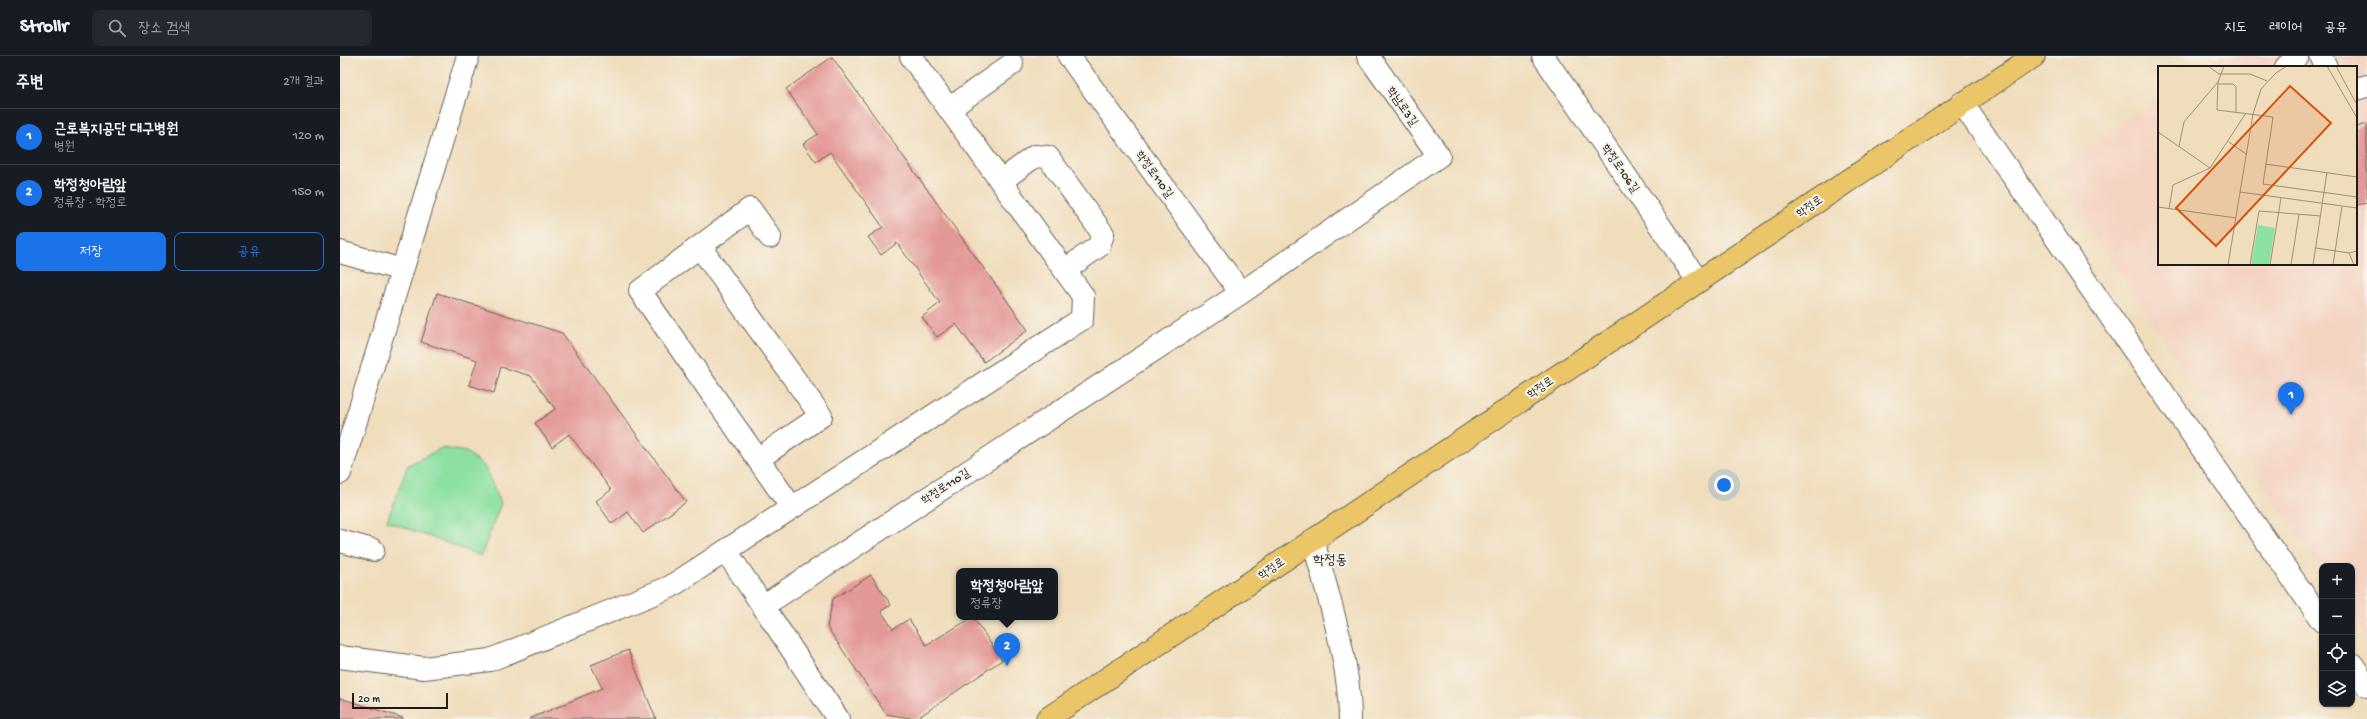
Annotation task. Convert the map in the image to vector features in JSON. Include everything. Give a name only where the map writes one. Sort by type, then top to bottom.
[{"type":"main road","name":"학정로","points":[[1047,719],[2034,56]]},
{"type":"street","points":[[340,473],[468,56]]},
{"type":"street","points":[[340,657],[424,668],[490,660],[670,587],[1082,319],[1083,296],[911,56]]},
{"type":"street","name":"학정로110길","points":[[1069,56],[1241,292]]},
{"type":"street","name":"학남로3길","points":[[1368,56],[1439,156]]},
{"type":"street","name":"학정로106길","points":[[1543,56],[1698,281]]},
{"type":"street","points":[[2287,66],[2298,56]]},
{"type":"street","points":[[2321,56],[2326,66]]},
{"type":"street","points":[[949,109],[1012,64]]},
{"type":"street","points":[[2357,89],[2367,86]]},
{"type":"street","points":[[1962,103],[2319,617]]},
{"type":"street","points":[[1001,181],[1035,156],[1048,157],[1104,234],[1099,246],[1065,270]]},
{"type":"street","name":"학정로110길","points":[[763,606],[1241,292],[1439,156]]},
{"type":"street","points":[[770,237],[750,209],[640,291],[792,508]]},
{"type":"street","points":[[700,246],[821,416],[758,459]]},
{"type":"street","points":[[340,252],[402,270]]},
{"type":"street","points":[[1313,540],[1331,606],[1350,696],[1350,719]]},
{"type":"street","points":[[340,541],[373,550]]},
{"type":"street","points":[[726,551],[838,719]]},
{"type":"street","points":[[2355,668],[2367,686]]},
{"type":"shaded area","points":[[2221,56],[2367,56],[2367,637],[2355,619],[2355,563],[2319,563],[2319,567],[2050,172],[2158,99],[2158,265],[2357,265],[2357,66],[2206,66]]},
{"type":"green space","points":[[442,448],[466,452],[484,466],[501,503],[481,556],[387,521],[408,465]]},
{"type":"building","points":[[832,57],[1028,330],[984,362],[956,324],[937,337],[922,317],[940,303],[897,243],[881,255],[868,237],[883,227],[830,152],[816,162],[803,144],[818,134],[786,89]]},
{"type":"building","points":[[2367,124],[2367,203],[2357,205],[2357,127]]},
{"type":"building","points":[[437,293],[562,333],[686,502],[643,533],[628,512],[612,524],[596,501],[611,490],[569,434],[552,447],[535,423],[555,409],[531,376],[501,367],[494,393],[469,385],[477,360],[421,342]]},
{"type":"building","points":[[871,575],[891,605],[881,611],[893,629],[909,619],[926,645],[968,620],[975,620],[1002,660],[916,719],[886,714],[827,627],[833,599]]},
{"type":"building","points":[[628,650],[656,719],[529,719],[602,688],[591,665]]},
{"type":"building","points":[[340,698],[403,718],[403,719],[340,719]]},
{"type":"place","name":"근로복지공단 대구병원","points":[[2291,415]]},
{"type":"place","name":"학정청아람앞","points":[[1007,666]]},
{"type":"district","name":"학정동","points":[[1330,559]]}]
